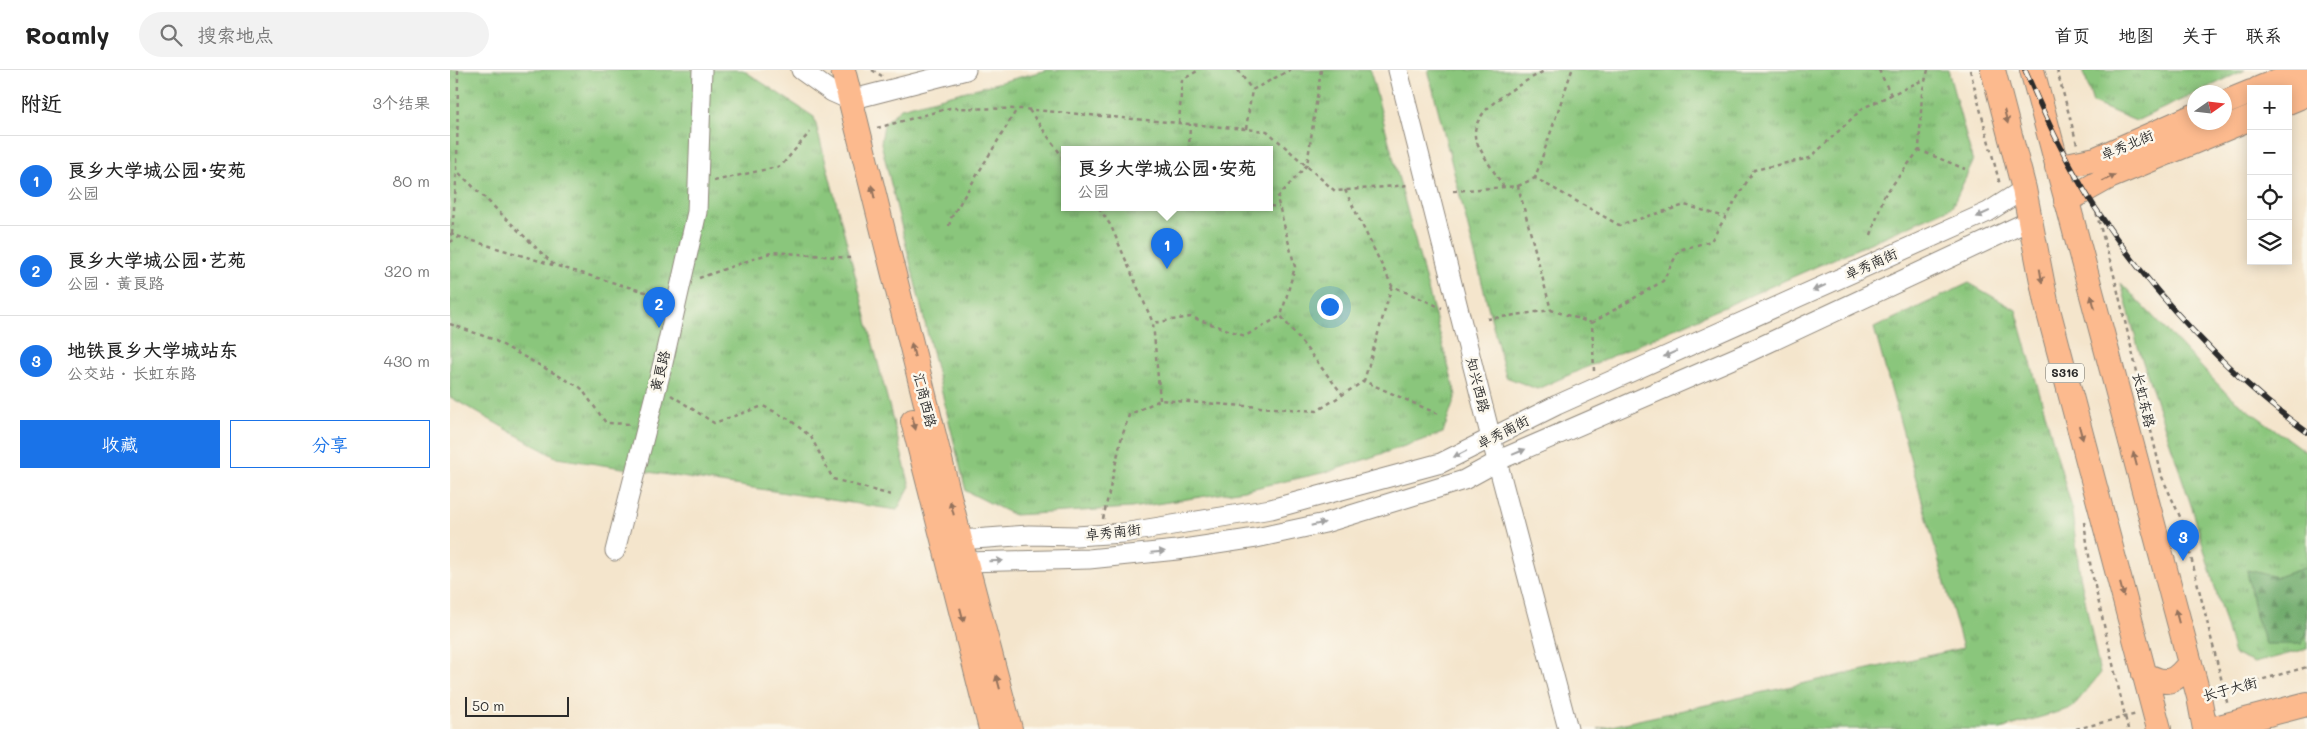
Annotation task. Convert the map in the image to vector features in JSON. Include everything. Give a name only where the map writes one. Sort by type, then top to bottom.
[{"type":"main road","name":"汇商西路","points":[[843,70],[836,87],[954,550],[992,729]]},
{"type":"main road","name":"S316","points":[[1993,70],[2024,189],[2044,293],[2156,719]]},
{"type":"main road","name":"长虹东路","points":[[2032,70],[2206,729]]},
{"type":"main road","points":[[2268,85],[2304,70]]},
{"type":"main road","points":[[2232,100],[2247,94]]},
{"type":"main road","points":[[2292,100],[2307,94]]},
{"type":"main road","name":"卓秀北街","points":[[2057,167],[2096,159],[2187,119]]},
{"type":"main road","points":[[2066,201],[2109,177],[2247,120]]},
{"type":"main road","name":"汇商西路","points":[[954,550],[1010,729]]},
{"type":"main road","points":[[2144,674],[2158,682],[2172,680],[2181,675],[2190,663]]},
{"type":"main road","points":[[2222,726],[2299,706]]},
{"type":"main road","points":[[2279,729],[2280,724],[2299,706]]},
{"type":"street","name":"黄良路","points":[[615,551],[657,386],[697,212],[702,70]]},
{"type":"street","points":[[801,70],[836,87],[966,70]]},
{"type":"street","name":"知兴西路","points":[[1398,70],[1491,438],[1568,729]]},
{"type":"street","name":"卓秀南街","points":[[954,550],[1029,535],[1076,536],[1123,533],[1271,509],[1441,463],[1557,405],[1988,212],[2024,189]]},
{"type":"street","name":"卓秀南街","points":[[954,550],[1089,559],[1177,550],[1256,538],[1325,523],[1464,480],[1498,462],[1751,351],[2031,220]]},
{"type":"path","points":[[458,70],[457,171],[451,234],[554,265],[679,293],[773,252],[850,258]]},
{"type":"path","points":[[1180,123],[1182,80],[1199,70]]},
{"type":"path","points":[[1238,70],[1252,90],[1246,129]]},
{"type":"path","points":[[1252,90],[1290,70]]},
{"type":"path","points":[[1153,323],[1191,316],[1245,336],[1281,316],[1295,267],[1276,198],[1306,165],[1321,70]]},
{"type":"path","points":[[1504,187],[1474,138],[1477,122],[1503,94],[1546,70]]},
{"type":"path","points":[[1453,190],[1518,186],[1535,178],[1572,70]]},
{"type":"path","points":[[1879,70],[1890,95]]},
{"type":"path","points":[[1871,235],[1884,196],[1919,150],[1922,93],[1928,70]]},
{"type":"path","points":[[2057,70],[2082,162]]},
{"type":"path","points":[[1487,318],[1551,310],[1592,323],[1663,281],[1679,250],[1711,241],[1754,170],[1810,158],[1863,108],[1925,79]]},
{"type":"path","points":[[877,128],[950,108],[1029,109],[1267,131],[1335,191],[1409,185]]},
{"type":"path","points":[[949,226],[951,218],[1017,109]]},
{"type":"path","points":[[1029,109],[1061,155]]},
{"type":"path","points":[[1189,146],[1190,124]]},
{"type":"path","points":[[698,184],[781,166],[810,132]]},
{"type":"path","points":[[1919,150],[1965,170]]},
{"type":"path","points":[[457,171],[554,265]]},
{"type":"path","points":[[1535,178],[1619,225],[1684,205],[1725,217]]},
{"type":"path","points":[[1518,186],[1551,310]]},
{"type":"path","name":"长虹东路","points":[[2089,188],[2115,278],[2162,477],[2182,521],[2225,690],[2222,726]]},
{"type":"path","points":[[1345,190],[1392,286],[1446,310]]},
{"type":"path","points":[[1273,206],[1279,207]]},
{"type":"path","points":[[1101,211],[1112,226],[1153,323],[1160,400]]},
{"type":"path","points":[[450,242],[459,236]]},
{"type":"path","points":[[1103,519],[1120,440],[1129,415],[1160,400],[1317,411],[1364,381],[1392,286]]},
{"type":"path","points":[[1281,316],[1343,395]]},
{"type":"path","points":[[1592,323],[1594,370]]},
{"type":"path","points":[[450,324],[492,339],[581,388],[606,424],[647,424]]},
{"type":"path","points":[[1364,381],[1438,414]]},
{"type":"path","points":[[657,386],[714,423],[763,406],[789,419],[811,437],[833,478],[891,495]]},
{"type":"path","name":"长于大街","points":[[2199,697],[2307,667]]},
{"type":"path","points":[[2076,729],[2156,719]]},
{"type":"green space","points":[[450,70],[743,70],[814,117],[910,486],[897,510],[557,458],[450,397]]},
{"type":"green space","points":[[1047,70],[1370,70],[1456,395],[1443,433],[1331,471],[1250,489],[1131,508],[1014,515],[966,491],[881,143],[884,124],[901,108]]},
{"type":"green space","points":[[1428,70],[1948,70],[1973,162],[1952,207],[1537,389],[1506,377]]},
{"type":"green space","points":[[2083,70],[2245,70],[2213,85],[2187,85],[2187,97],[2136,121],[2093,103]]},
{"type":"green space","points":[[1969,283],[2016,310],[2071,505],[2080,575],[2100,674],[2072,708],[2000,729],[1598,729],[1963,648],[1874,328]]},
{"type":"green space","points":[[2121,283],[2228,395],[2307,453],[2307,649],[2254,663],[2234,654],[2193,511],[2138,347]]},
{"type":"green space","points":[[2307,567],[2307,633],[2301,644],[2266,644],[2255,616],[2247,570],[2277,577]]},
{"type":"railway","points":[[2025,70],[2076,176],[2117,240],[2192,330],[2248,385],[2307,432]]},
{"type":"place","name":"良乡大学城公园·安苑","points":[[1167,269]]},
{"type":"place","name":"良乡大学城公园·艺苑","points":[[659,328]]},
{"type":"place","name":"地铁良乡大学城站东","points":[[2183,561]]}]
